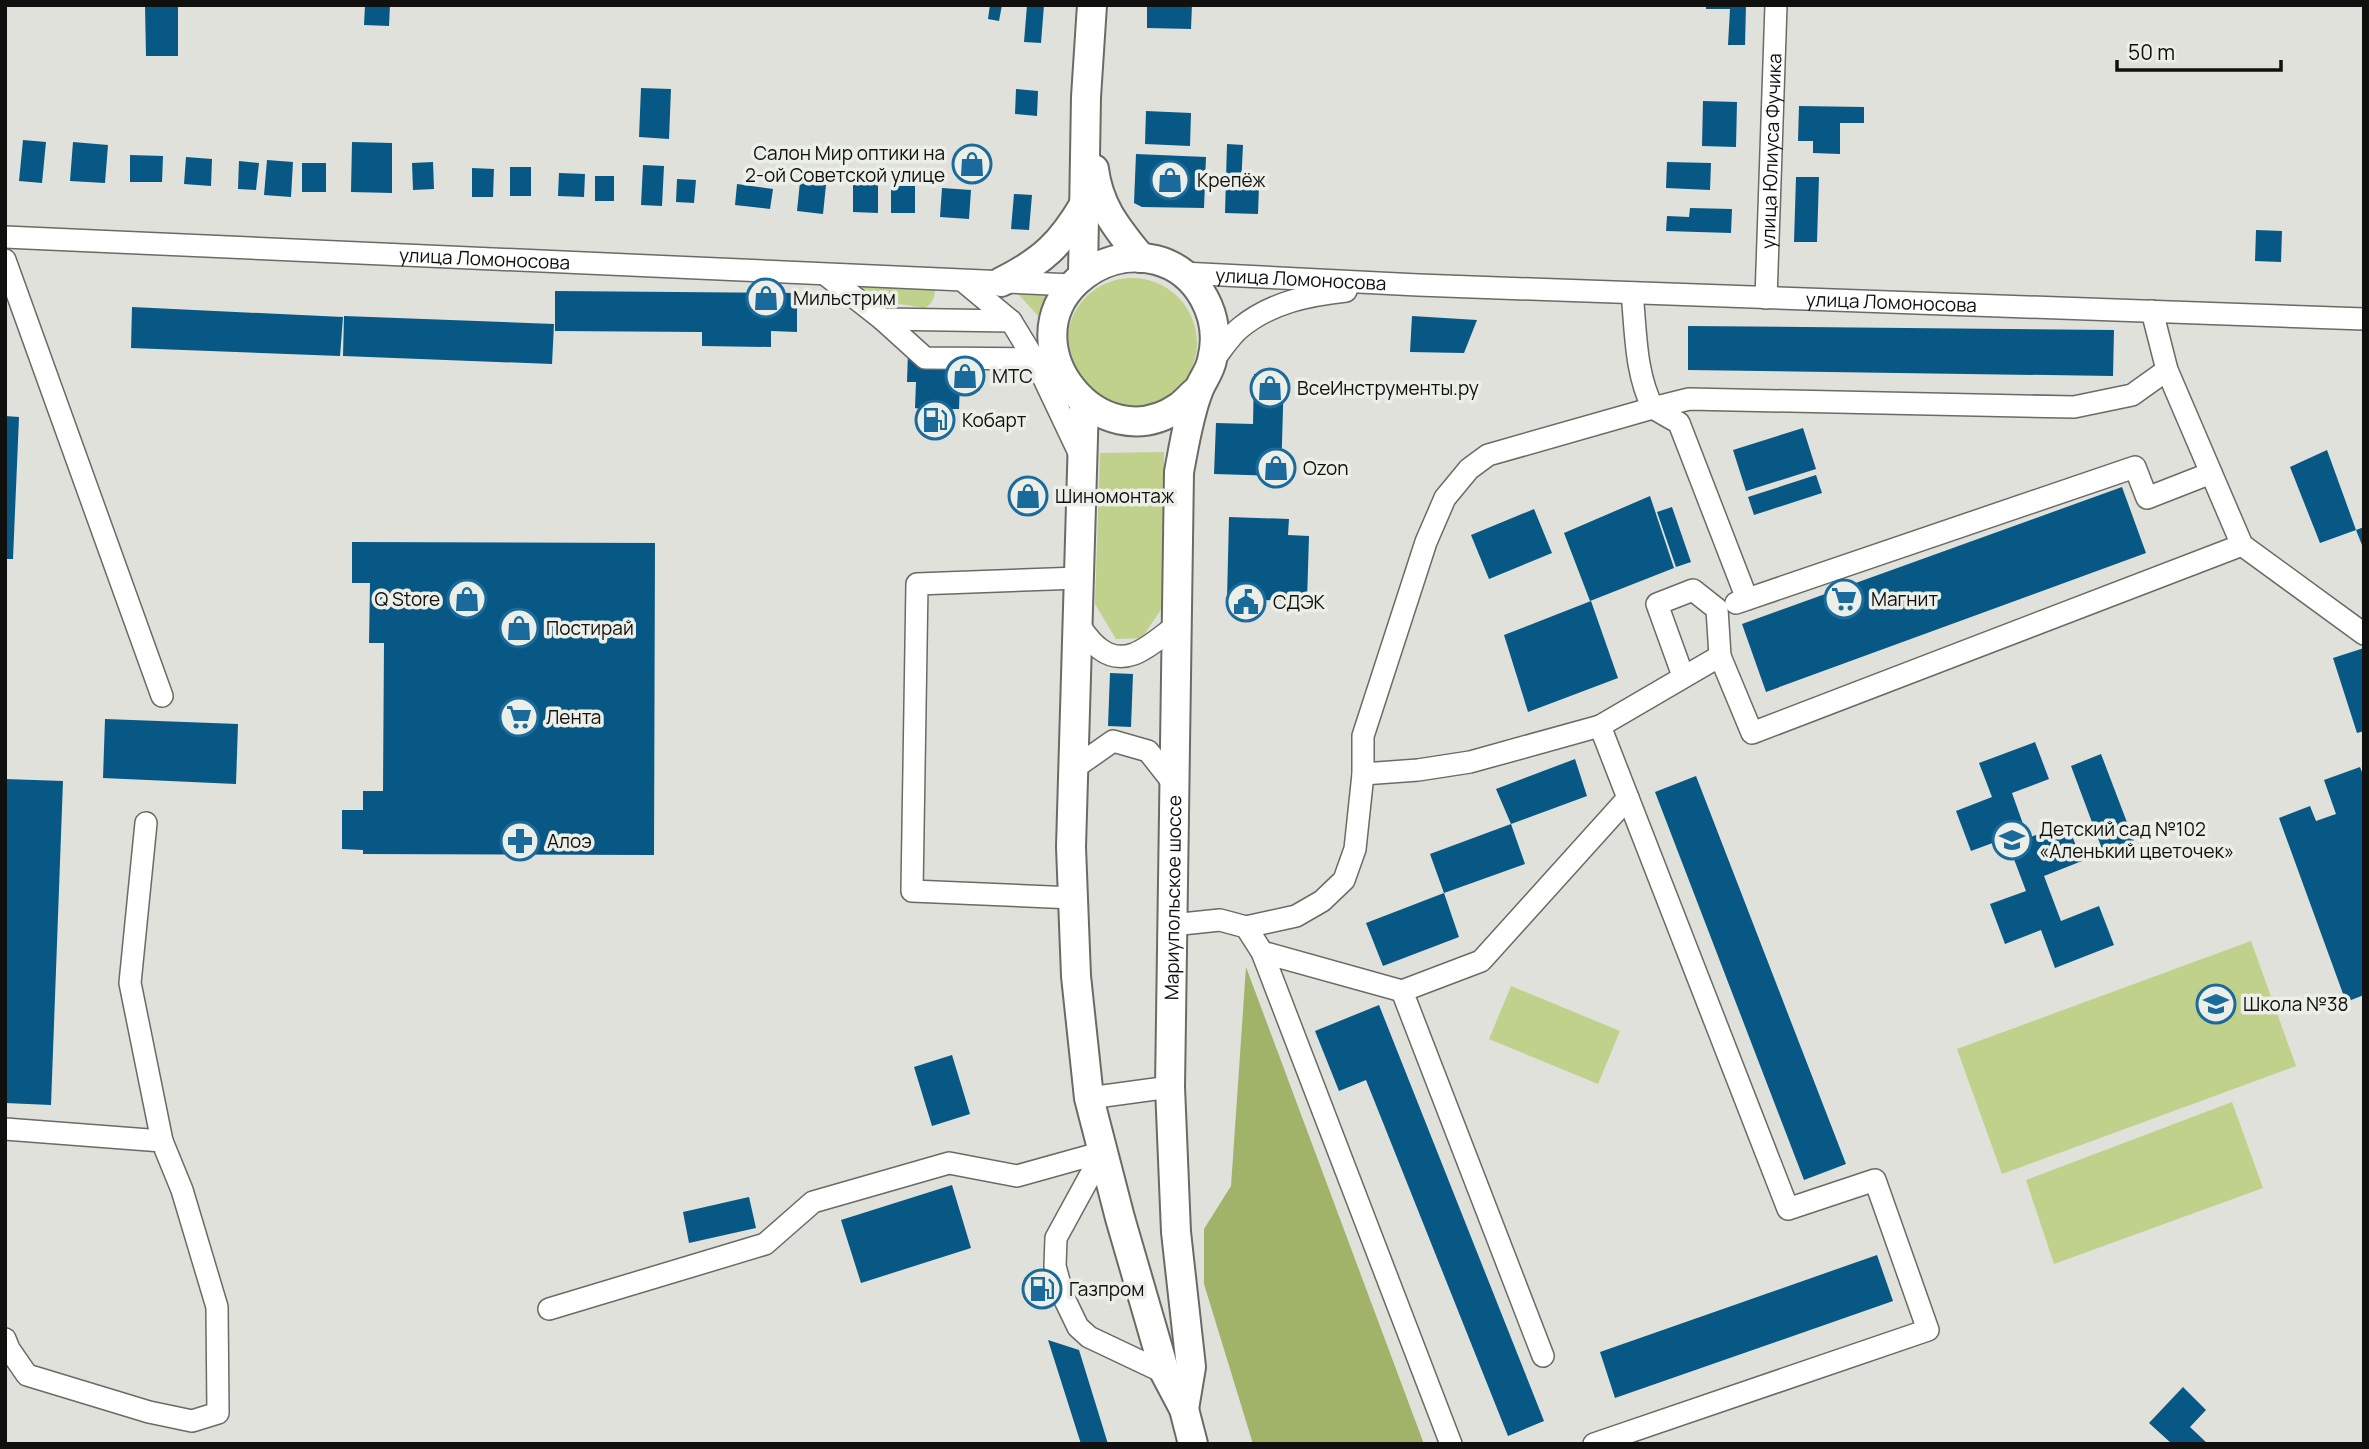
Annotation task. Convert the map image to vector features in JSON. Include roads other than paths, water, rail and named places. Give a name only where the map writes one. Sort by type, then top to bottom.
[{"type":"main road","points":[[1078,280],[1092,5]]},
{"type":"main road","points":[[1086,97],[1094,173],[1100,197],[1113,223],[1141,258]]},
{"type":"main road","points":[[1001,282],[1030,268],[1055,246],[1084,203]]},
{"type":"main road","points":[[1141,258],[1161,262],[1182,273],[1199,289],[1213,318],[1215,335],[1212,362],[1199,389],[1179,407],[1157,417],[1141,420],[1124,420],[1104,414],[1084,403],[1073,392],[1059,370],[1053,339],[1060,305],[1078,280],[1110,261],[1141,258]]},
{"type":"main road","name":"Мариупольское шоссе","points":[[1184,1409],[1191,1367],[1176,1232],[1170,1087],[1174,784],[1179,472],[1199,389]]},
{"type":"main road","name":"Мариупольское шоссе","points":[[1084,403],[1071,847],[1076,976],[1089,1098],[1119,1218],[1166,1373],[1184,1409],[1193,1444]]},
{"type":"street","name":"улица Юлиуса Фучика","points":[[1766,298],[1776,5]]},
{"type":"street","name":"улица Ломоносова","points":[[5,237],[963,281],[1078,280]]},
{"type":"street","points":[[5,260],[162,696]]},
{"type":"street","name":"улица Ломоносова","points":[[1182,273],[1418,285],[2364,319]]},
{"type":"street","points":[[826,275],[925,358],[1034,359]]},
{"type":"street","points":[[963,281],[1011,321],[1034,359],[1082,461]]},
{"type":"street","name":"улица Ломоносова","points":[[1212,362],[1238,330],[1262,312],[1282,303],[1328,293],[1418,285]]},
{"type":"street","points":[[1632,293],[1638,363],[1647,396],[1653,408],[1679,423],[1747,599]]},
{"type":"street","points":[[2152,312],[2167,370],[2242,545],[2364,634]]},
{"type":"street","points":[[881,319],[1011,321]]},
{"type":"street","points":[[1172,925],[1220,920],[1246,927],[1296,916],[1322,901],[1344,880],[1355,849],[1363,774],[1363,736],[1426,542],[1445,498],[1469,469],[1488,455],[1689,399],[2074,407],[2132,395],[2167,370]]},
{"type":"street","points":[[1717,609],[2135,467],[2147,498],[2211,473]]},
{"type":"street","points":[[1683,676],[1657,604],[1693,590],[1717,609],[1720,656],[1752,733],[2242,545]]},
{"type":"street","points":[[1073,898],[912,891],[916,584],[1079,578]]},
{"type":"street","points":[[1078,624],[1099,649],[1118,658],[1133,656],[1177,625]]},
{"type":"street","points":[[1363,774],[1418,771],[1470,762],[1600,726],[1720,656]]},
{"type":"street","points":[[1600,726],[1788,1209],[1875,1180],[1928,1329],[1604,1442]]},
{"type":"street","points":[[1073,769],[1113,741],[1148,751],[1174,784]]},
{"type":"street","points":[[1262,952],[1402,991],[1481,961],[1628,798]]},
{"type":"street","points":[[5,1339],[27,1376],[149,1412],[192,1421],[218,1413],[217,1307],[182,1190],[162,1141],[130,983],[146,823]]},
{"type":"street","points":[[1246,927],[1262,952],[1451,1444]]},
{"type":"street","points":[[1402,991],[1543,1356]]},
{"type":"street","points":[[1089,1098],[1170,1087]]},
{"type":"street","points":[[5,1129],[162,1141]]},
{"type":"street","points":[[549,1309],[765,1244],[813,1202],[949,1163],[1017,1176],[1103,1152]]},
{"type":"street","points":[[1103,1152],[1056,1238],[1055,1266],[1063,1296],[1078,1326],[1088,1338],[1166,1373]]},
{"type":"place","name":"Салон Мир оптики на 2-ой Советской улице","points":[[972,164]]},
{"type":"place","name":"Крепёж","points":[[1170,180]]},
{"type":"place","name":"Мильстрим","points":[[766,298]]},
{"type":"place","name":"МТС","points":[[965,376]]},
{"type":"place","name":"ВсеИнструменты.ру","points":[[1270,388]]},
{"type":"place","name":"Кобарт","points":[[935,420]]},
{"type":"place","name":"Ozon","points":[[1276,468]]},
{"type":"place","name":"Шиномонтаж","points":[[1028,496]]},
{"type":"place","name":"Q Store","points":[[467,599]]},
{"type":"place","name":"Магнит","points":[[1844,599]]},
{"type":"place","name":"СДЭК","points":[[1246,602]]},
{"type":"place","name":"Постирай","points":[[519,628]]},
{"type":"place","name":"Лента","points":[[519,717]]},
{"type":"place","name":"Детский сад №102 «Аленький цветочек»","points":[[2012,840]]},
{"type":"place","name":"Алоэ","points":[[520,841]]},
{"type":"place","name":"Школа №38","points":[[2216,1004]]},
{"type":"place","name":"Газпром","points":[[1042,1289]]}]
